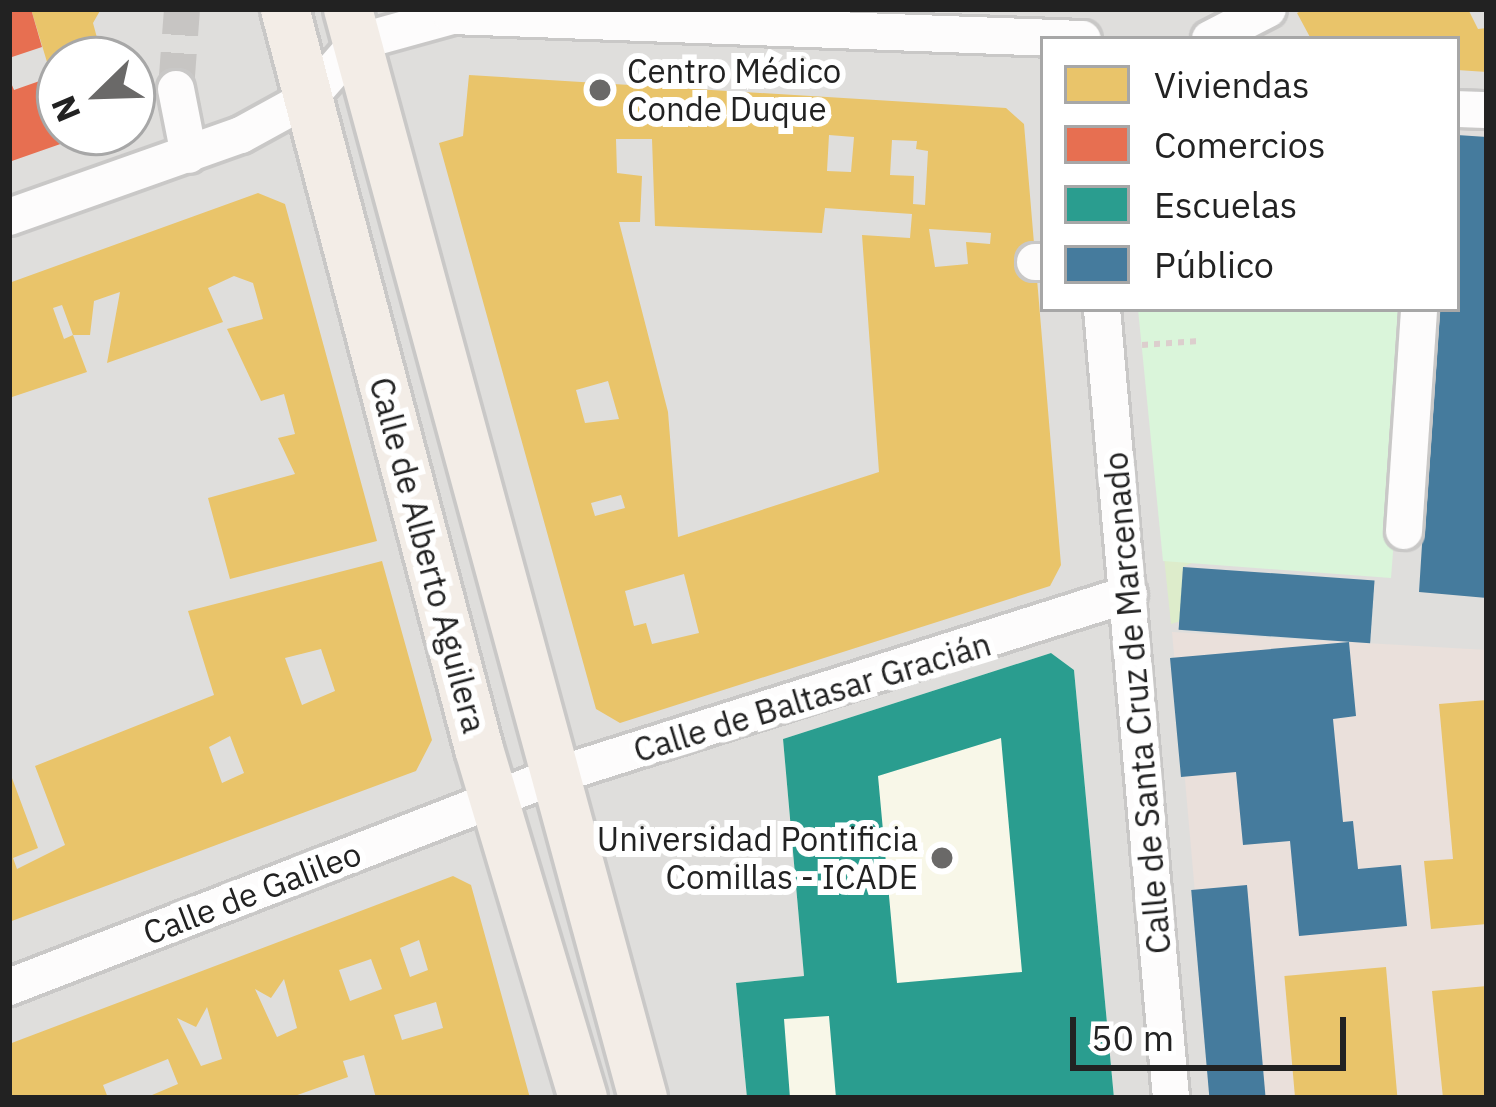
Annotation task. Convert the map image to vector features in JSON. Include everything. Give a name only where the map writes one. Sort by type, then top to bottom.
[{"type":"main road","name":"Calle de Alberto Aguilera","points":[[285,9],[496,800],[584,1098]]},
{"type":"main road","name":"Calle de Alberto Aguilera","points":[[353,26],[643,1098]]},
{"type":"street","points":[[1029,9],[1045,36]]},
{"type":"street","points":[[1220,36],[1268,9]]},
{"type":"street","points":[[9,217],[189,155],[310,97],[353,26],[452,16],[1040,38]]},
{"type":"street","points":[[176,89],[189,155]]},
{"type":"street","name":"Calle de Santa Cruz de Marcenado","points":[[1102,312],[1172,1098]]},
{"type":"street","points":[[1404,531],[1419,312]]},
{"type":"street","name":"Calle de Baltasar Gracián","points":[[496,800],[556,775],[1129,594]]},
{"type":"street","name":"Calle de Galileo","points":[[9,987],[496,800]]},
{"type":"path","points":[[1146,345],[1199,340]]},
{"type":"shaded area","points":[[9,9],[1487,9],[1487,1098],[9,1098]]},
{"type":"shaded area","points":[[1172,632],[1487,650],[1487,1098],[1213,1098]]},
{"type":"shaded area","name":"Universidad Pontificia Comillas - ICADE","points":[[1051,653],[1074,670],[1114,1098],[747,1098],[736,983],[804,976],[783,739]]},
{"type":"green space","points":[[1138,312],[1412,312],[1391,578],[1163,561]]},
{"type":"green space","points":[[1178,429],[1192,563],[1183,567],[1181,621],[1171,624],[1151,432]]},
{"type":"building: Viviendas","points":[[31,9],[101,9],[93,23],[97,36],[39,36]]},
{"type":"building: Viviendas","points":[[1305,9],[1468,9],[1478,29],[1487,28],[1487,72],[1460,70],[1460,36],[1309,36],[1297,13]]},
{"type":"building: Viviendas","points":[[469,75],[1006,108],[1024,124],[1061,565],[1050,586],[620,723],[596,709],[439,143],[463,136]],"holes":[[[829,135],[854,137],[851,172],[827,171]],[[616,139],[652,139],[655,226],[822,233],[825,208],[912,214],[910,238],[862,235],[879,472],[678,537],[668,412],[619,222],[640,222],[642,176],[617,173]],[[892,140],[917,141],[916,149],[928,151],[925,205],[913,204],[914,176],[890,175]],[[929,229],[991,233],[990,244],[966,242],[968,264],[935,267]],[[608,381],[619,419],[585,423],[576,390]],[[621,495],[625,508],[595,516],[591,503]],[[684,574],[699,633],[652,644],[646,623],[634,626],[625,591]]]},
{"type":"building: Viviendas","points":[[258,193],[285,204],[377,541],[230,579],[208,498],[295,474],[278,438],[295,434],[284,394],[261,401],[227,329],[263,319],[253,283],[234,276],[208,288],[223,322],[107,363],[120,292],[94,301],[90,335],[73,335],[87,372],[9,398],[9,283]],"holes":[[[62,305],[73,335],[64,339],[53,308]]]},
{"type":"building: Viviendas","points":[[382,561],[432,740],[416,771],[9,922],[9,770],[38,848],[13,858],[17,869],[65,845],[35,766],[214,695],[188,611]],"holes":[[[321,649],[335,691],[302,705],[285,658]],[[230,736],[244,773],[222,783],[209,747]]]},
{"type":"building: Viviendas","points":[[1487,700],[1487,924],[1431,929],[1424,861],[1453,859],[1439,704]]},
{"type":"building: Viviendas","points":[[453,876],[471,885],[530,1098],[376,1098],[364,1055],[343,1061],[348,1077],[289,1098],[145,1098],[178,1084],[168,1059],[103,1085],[108,1098],[9,1098],[9,1044]],"holes":[[[419,940],[428,970],[410,977],[400,948]],[[371,959],[382,989],[350,1001],[339,970]],[[284,979],[297,1028],[277,1037],[255,989],[271,998]],[[436,1002],[443,1028],[402,1040],[394,1015]],[[207,1007],[222,1059],[201,1066],[177,1018],[196,1027]]]},
{"type":"building: Viviendas","points":[[1386,967],[1397,1098],[1295,1098],[1284,976]]},
{"type":"building: Viviendas","points":[[1487,986],[1487,1098],[1443,1098],[1432,991]]},
{"type":"building: Comercios","points":[[9,9],[31,9],[39,36],[36,49],[9,58]]},
{"type":"building: Comercios","points":[[9,78],[14,90],[36,82],[36,153],[9,162]]},
{"type":"building: Escuelas","name":"Universidad Pontificia Comillas - ICADE","points":[[1051,653],[1074,670],[1114,1098],[836,1098],[829,1016],[784,1019],[790,1098],[747,1098],[736,983],[804,976],[783,739]],"holes":[[[1001,738],[1022,972],[897,983],[878,776]]]},
{"type":"building: Público","points":[[1460,135],[1487,137],[1487,598],[1419,592],[1437,312],[1460,312]]},
{"type":"building: Público","points":[[1183,567],[1375,580],[1370,643],[1179,630]]},
{"type":"building: Público","points":[[1349,642],[1356,716],[1333,719],[1343,822],[1353,821],[1358,869],[1401,865],[1407,926],[1299,936],[1290,841],[1243,845],[1236,772],[1181,777],[1170,658]]},
{"type":"building: Público","points":[[1247,885],[1266,1098],[1209,1098],[1191,890]]},
{"type":"tunnel","points":[[176,89],[182,9]]},
{"type":"place","name":"Centro Médico Conde Duque","points":[[600,90]]},
{"type":"place","name":"Universidad Pontificia Comillas - ICADE","points":[[942,858]]}]
